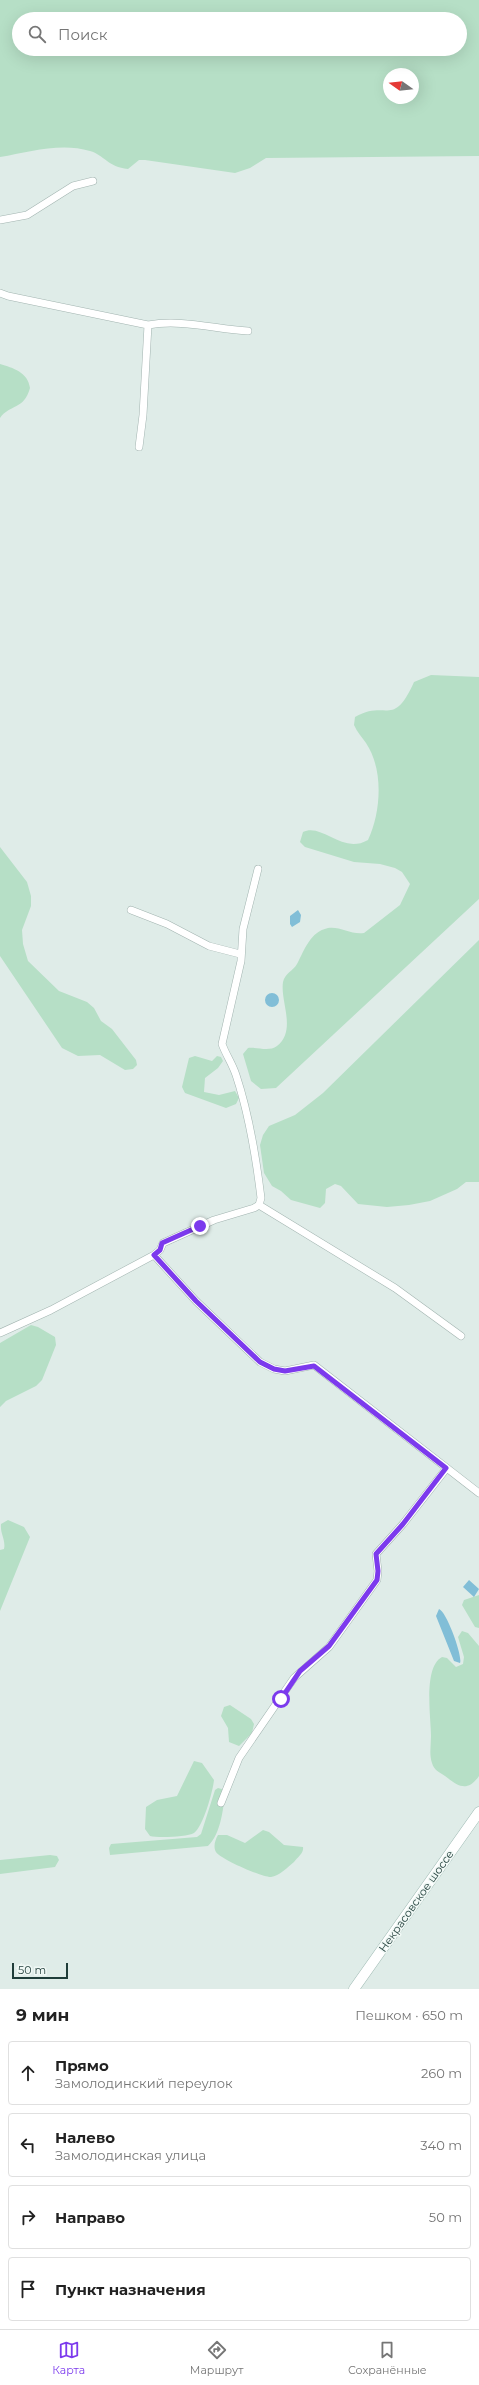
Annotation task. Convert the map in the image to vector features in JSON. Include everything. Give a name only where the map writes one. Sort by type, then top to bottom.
[{"type":"street","points":[[0,220],[31,214],[73,186],[93,181]]},
{"type":"street","points":[[0,293],[8,296],[148,325],[170,322],[220,330],[248,331]]},
{"type":"street","points":[[139,447],[143,415],[148,325]]},
{"type":"street","points":[[258,868],[250,898],[240,954],[241,961],[222,1044],[225,1054],[231,1062],[245,1111],[258,1169],[261,1198],[259,1205]]},
{"type":"street","points":[[131,910],[167,924],[209,946],[240,954]]},
{"type":"street","points":[[0,1333],[51,1310],[154,1255],[160,1250],[162,1243],[179,1235],[259,1205]]},
{"type":"street","points":[[259,1205],[395,1288],[461,1336]]},
{"type":"street","points":[[154,1255],[196,1301],[260,1362],[274,1369],[285,1371],[314,1366],[479,1493]]},
{"type":"street","points":[[221,1802],[239,1758],[294,1678],[320,1655],[338,1635],[377,1580],[378,1571],[376,1554],[403,1524],[446,1468]]},
{"type":"street","name":"Некрасовское шоссе","points":[[354,1989],[479,1812]]},
{"type":"green space","points":[[0,0],[479,0],[479,156],[266,158],[250,168],[235,173],[145,160],[139,160],[128,169],[116,166],[95,153],[79,148],[68,147],[45,149],[0,157]]},
{"type":"green space","points":[[0,364],[15,369],[23,374],[29,383],[30,388],[21,403],[8,410],[0,418]]},
{"type":"green space","points":[[431,675],[479,677],[479,899],[276,1088],[261,1089],[251,1081],[243,1054],[248,1048],[274,1048],[283,1039],[287,1024],[283,982],[285,976],[297,964],[312,937],[328,928],[337,928],[355,933],[364,933],[400,905],[410,884],[402,872],[395,868],[380,864],[354,862],[305,847],[300,842],[303,832],[310,830],[350,844],[359,844],[368,840],[376,817],[379,791],[378,778],[372,754],[354,725],[355,717],[366,712],[395,709],[407,696],[414,682]]},
{"type":"green space","points":[[0,847],[27,882],[31,896],[31,906],[22,930],[23,944],[28,961],[59,991],[87,1002],[94,1008],[101,1021],[112,1029],[136,1060],[137,1065],[133,1069],[125,1070],[100,1055],[78,1056],[62,1048],[0,956]]},
{"type":"green space","points":[[479,940],[479,1182],[466,1182],[457,1189],[430,1201],[387,1207],[358,1204],[341,1186],[335,1184],[326,1189],[325,1203],[320,1208],[291,1200],[281,1191],[272,1186],[264,1173],[260,1145],[263,1135],[269,1126],[295,1115],[323,1093]]},
{"type":"green space","points":[[195,1056],[212,1061],[217,1056],[221,1057],[223,1061],[218,1068],[205,1078],[204,1092],[219,1095],[235,1091],[239,1098],[236,1104],[226,1108],[185,1093],[182,1087],[189,1058]]},
{"type":"green space","points":[[31,1325],[38,1327],[55,1337],[56,1345],[42,1380],[36,1386],[6,1401],[0,1407],[0,1343]]},
{"type":"green space","points":[[8,1520],[24,1527],[30,1537],[0,1611],[0,1550],[4,1549],[1,1524]]},
{"type":"green space","points":[[479,1595],[479,1628],[475,1627],[462,1605],[464,1600]]},
{"type":"green space","points":[[462,1631],[468,1633],[479,1646],[479,1776],[470,1785],[466,1786],[454,1783],[437,1771],[431,1760],[430,1753],[431,1736],[429,1694],[432,1671],[436,1663],[442,1657],[447,1658],[456,1667],[463,1664],[464,1657],[458,1637]]},
{"type":"green space","points":[[230,1705],[251,1719],[254,1724],[252,1733],[239,1746],[229,1742],[228,1728],[221,1716],[224,1707]]},
{"type":"green space","points":[[194,1761],[202,1763],[214,1780],[210,1800],[201,1824],[194,1833],[190,1834],[172,1837],[150,1836],[145,1829],[146,1807],[157,1800],[177,1796]]},
{"type":"green space","points":[[218,1788],[225,1790],[223,1812],[216,1834],[208,1846],[110,1855],[109,1848],[111,1844],[197,1837],[201,1834],[215,1790]]},
{"type":"green space","points":[[263,1830],[269,1832],[284,1845],[303,1847],[302,1853],[294,1862],[277,1875],[271,1877],[242,1868],[219,1855],[215,1850],[218,1835],[227,1835],[245,1843]]},
{"type":"green space","points":[[50,1855],[57,1856],[59,1860],[55,1867],[0,1874],[0,1860]]},
{"type":"water","points":[[298,910],[301,915],[300,922],[292,927],[290,924],[290,916]]},
{"type":"water","points":[[272,993],[277,995],[279,1000],[277,1005],[272,1007],[267,1005],[265,1000],[267,995]]},
{"type":"water","points":[[469,1580],[479,1589],[474,1597],[463,1587]]},
{"type":"water","points":[[439,1609],[446,1618],[454,1635],[459,1652],[460,1663],[454,1661],[436,1616]]},
{"type":"route","points":[[200,1226],[162,1243],[160,1250],[154,1255],[196,1301],[260,1362],[274,1369],[285,1371],[306,1366],[314,1366],[446,1468],[403,1524],[376,1554],[378,1571],[377,1580],[362,1599],[338,1635],[316,1659],[300,1671],[288,1686],[281,1699]]}]
